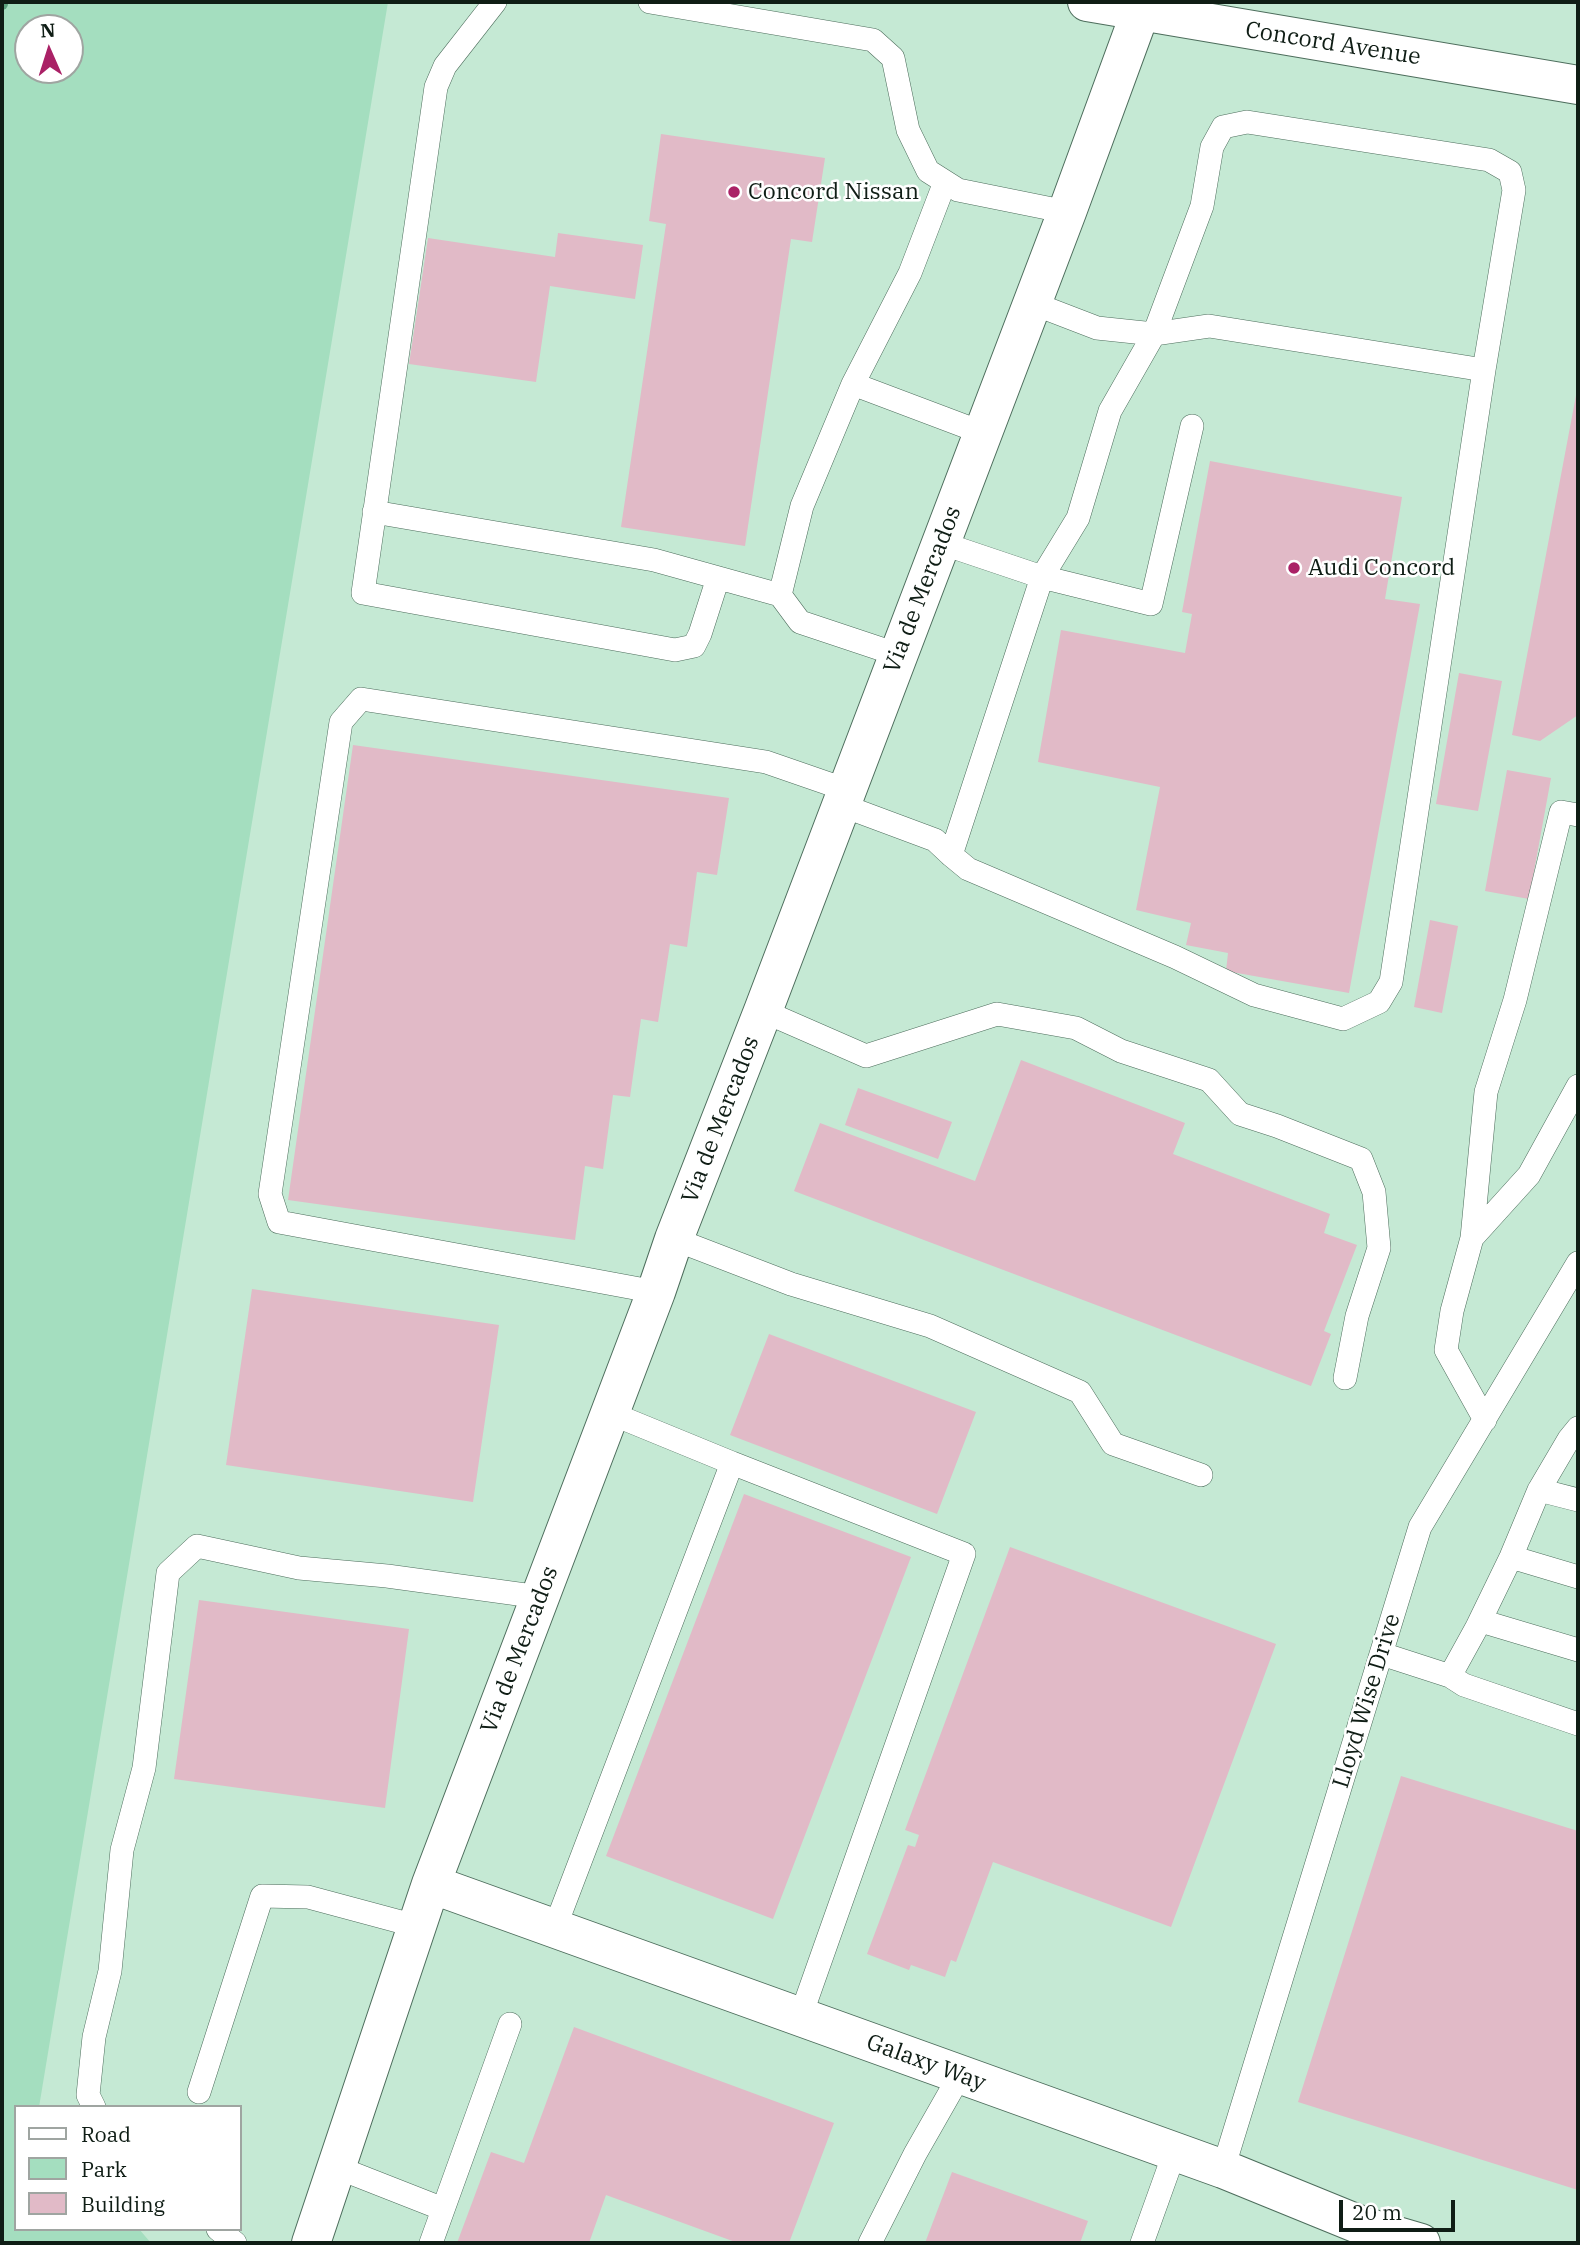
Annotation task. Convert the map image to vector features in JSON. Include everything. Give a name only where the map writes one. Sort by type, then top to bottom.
[{"type":"street","name":"Concord Avenue","points":[[1087,2],[1143,7],[1578,85]]},
{"type":"street","name":"Via de Mercados","points":[[311,2243],[430,1884],[1143,7]]},
{"type":"street","name":"Galaxy Way","points":[[430,1884],[1223,2169],[1360,2235],[1421,2243]]},
{"type":"lane","points":[[495,2],[445,66],[436,87],[363,593],[675,650],[694,646],[718,578]]},
{"type":"lane","points":[[650,2],[873,40],[893,58],[908,130],[928,171],[958,190],[1067,212]]},
{"type":"lane","points":[[656,1292],[279,1222],[270,1194],[341,722],[361,699],[766,762],[935,840],[951,855],[968,869],[1175,957],[1254,995],[1343,1019],[1379,1002],[1391,982],[1514,190],[1510,172],[1489,160],[1247,122],[1223,127],[1212,147],[1202,206],[1154,334],[1110,411],[1078,518],[1042,577],[951,855]]},
{"type":"lane","points":[[780,596],[802,506],[853,384],[909,273],[945,182]]},
{"type":"lane","points":[[1032,303],[1097,328],[1154,334],[1209,327],[1484,370]]},
{"type":"lane","points":[[853,384],[983,433]]},
{"type":"lane","points":[[941,543],[1042,577],[1151,604],[1192,426]]},
{"type":"lane","points":[[374,512],[654,560],[780,596],[800,622],[898,655]]},
{"type":"lane","points":[[1485,1420],[1447,1350],[1451,1311],[1472,1238],[1486,1092],[1515,1000],[1561,812],[1578,815]]},
{"type":"lane","points":[[763,1011],[866,1056],[997,1014],[1076,1028],[1121,1051],[1209,1080],[1240,1114],[1361,1159],[1374,1192],[1379,1248],[1357,1316],[1345,1378]]},
{"type":"lane","points":[[1472,1238],[1529,1175],[1578,1086]]},
{"type":"lane","points":[[674,1239],[791,1284],[930,1326],[1080,1392],[1113,1444],[1201,1475]]},
{"type":"lane","name":"Lloyd Wise Drive","points":[[1223,2169],[1420,1527],[1578,1264]]},
{"type":"lane","points":[[610,1413],[964,1554],[800,2018]]},
{"type":"lane","points":[[1450,1676],[1511,1557],[1539,1490],[1569,1438],[1578,1429]]},
{"type":"lane","points":[[554,1930],[733,1463]]},
{"type":"lane","points":[[1539,1490],[1578,1500]]},
{"type":"lane","points":[[93,2105],[88,2095],[94,2036],[110,1971],[121,1850],[144,1768],[168,1573],[197,1546],[299,1568],[387,1576],[540,1597]]},
{"type":"lane","points":[[1511,1557],[1578,1577]]},
{"type":"lane","points":[[1480,1621],[1578,1650]]},
{"type":"lane","points":[[1382,1654],[1450,1676],[1464,1685],[1578,1724]]},
{"type":"lane","points":[[199,2092],[262,1896],[308,1897],[416,1926]]},
{"type":"lane","points":[[431,2243],[510,2024]]},
{"type":"lane","points":[[870,2243],[915,2154],[960,2075]]},
{"type":"lane","points":[[1142,2243],[1175,2151]]},
{"type":"lane","points":[[336,2167],[443,2209]]},
{"type":"lane","points":[[220,2231],[235,2243]]},
{"type":"green space","points":[[2,2],[388,2],[39,2105],[14,2105],[14,2231],[141,2231],[151,2243],[2,2243]]},
{"type":"building","points":[[661,134],[825,158],[812,242],[791,239],[745,546],[621,527],[666,224],[649,221]]},
{"type":"building","points":[[558,233],[643,245],[635,299],[550,286],[536,382],[409,364],[428,238],[555,257]]},
{"type":"building","points":[[1577,390],[1578,715],[1540,741],[1512,735]]},
{"type":"building","points":[[1210,461],[1402,497],[1385,599],[1420,604],[1349,993],[1226,971],[1228,953],[1186,945],[1191,923],[1136,910],[1160,787],[1038,762],[1061,630],[1185,653],[1192,614],[1182,612]]},
{"type":"building","points":[[1459,673],[1502,681],[1478,811],[1436,804]]},
{"type":"building","points":[[353,745],[729,798],[717,875],[697,872],[687,947],[670,944],[658,1022],[641,1019],[630,1097],[613,1095],[603,1169],[585,1166],[575,1240],[288,1200]]},
{"type":"building","points":[[1507,770],[1551,778],[1529,899],[1485,891]]},
{"type":"building","points":[[1430,920],[1458,926],[1442,1013],[1414,1007]]},
{"type":"building","points":[[1021,1060],[1185,1123],[1173,1154],[1330,1214],[1324,1233],[1357,1245],[1324,1331],[1331,1334],[1311,1386],[794,1191],[820,1123],[975,1181]]},
{"type":"building","points":[[858,1088],[952,1122],[938,1159],[845,1125]]},
{"type":"building","points":[[252,1289],[499,1325],[473,1502],[226,1465]]},
{"type":"building","points":[[769,1334],[976,1412],[937,1514],[730,1435]]},
{"type":"building","points":[[744,1494],[911,1557],[773,1919],[606,1856]]},
{"type":"building","points":[[1010,1547],[1276,1644],[1171,1927],[993,1862],[956,1962],[951,1960],[945,1977],[911,1965],[909,1970],[867,1954],[908,1845],[915,1847],[919,1835],[905,1830]]},
{"type":"building","points":[[199,1600],[409,1629],[385,1808],[174,1779]]},
{"type":"building","points":[[1401,1776],[1578,1831],[1578,2190],[1298,2102]]},
{"type":"building","points":[[574,2027],[834,2123],[789,2243],[738,2243],[606,2195],[589,2243],[457,2243],[491,2152],[524,2163]]},
{"type":"building","points":[[952,2172],[1088,2221],[1080,2243],[925,2243]]},
{"type":"place","name":"Concord Nissan","points":[[734,192]]},
{"type":"place","name":"Audi Concord","points":[[1294,568]]}]
